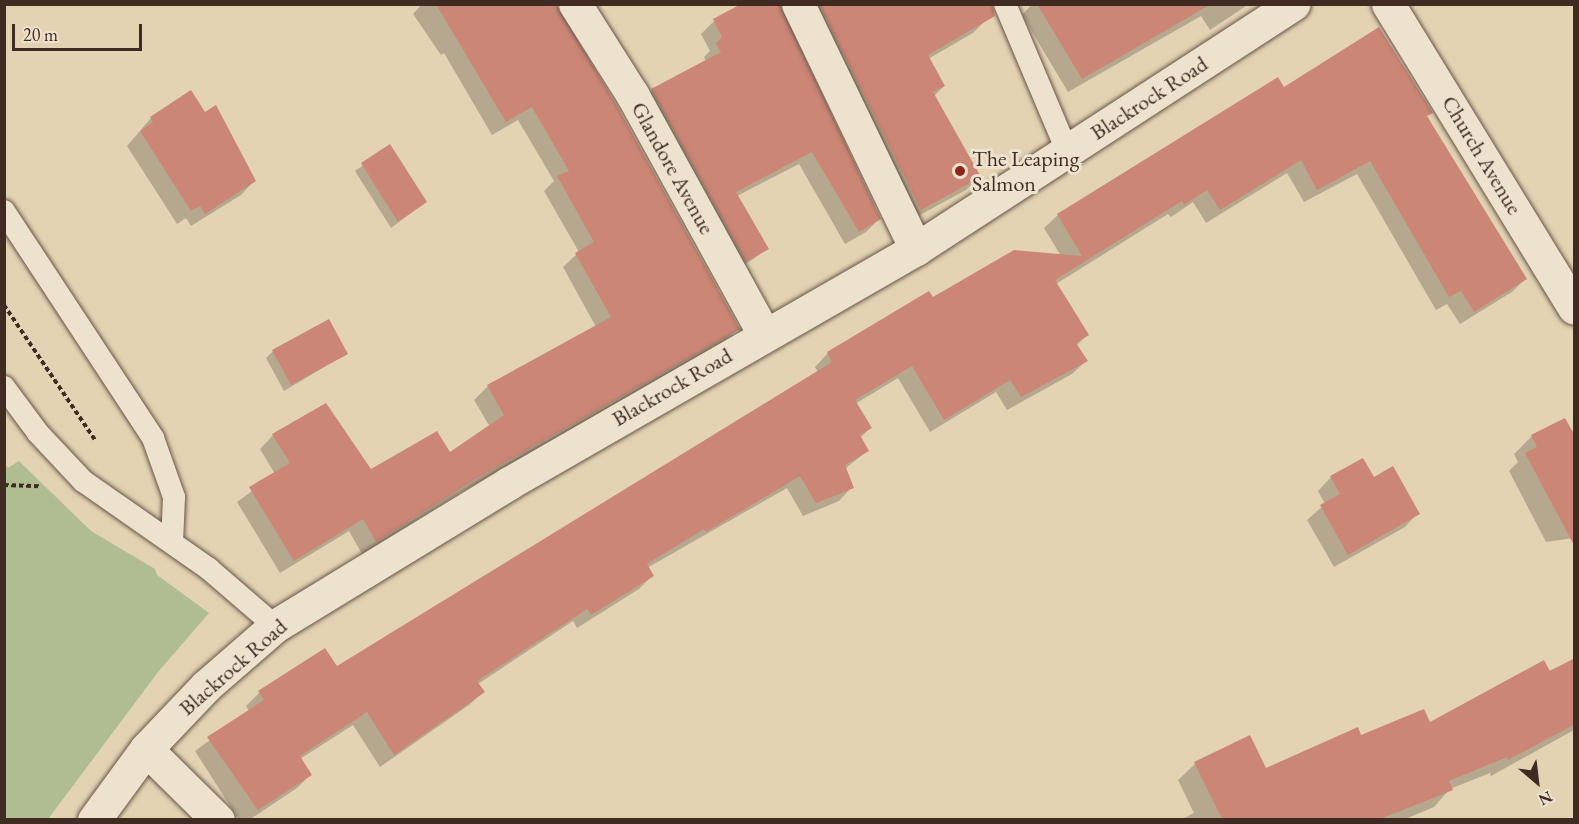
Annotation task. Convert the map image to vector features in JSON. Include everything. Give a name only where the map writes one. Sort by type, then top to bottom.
[{"type":"main road","name":"Glandore Avenue","points":[[575,4],[632,94],[764,334]]},
{"type":"main road","points":[[798,4],[916,249]]},
{"type":"main road","name":"Blackrock Road","points":[[94,819],[147,749],[206,686],[275,626],[764,334],[916,249],[1293,4]]},
{"type":"main road","name":"Church Avenue","points":[[1388,4],[1575,307]]},
{"type":"main road","points":[[147,749],[218,819]]},
{"type":"lane","points":[[1005,4],[1067,152]]},
{"type":"lane","points":[[4,211],[158,447],[174,497],[172,542]]},
{"type":"lane","points":[[4,387],[38,433],[83,481],[172,542],[275,626]]},
{"type":"path","points":[[4,485],[45,487]]},
{"type":"green space","points":[[19,461],[91,531],[155,569],[157,575],[209,613],[158,672],[48,819],[5,819],[4,462],[8,468]]},
{"type":"building","points":[[436,4],[556,4],[616,104],[740,329],[474,480],[376,542],[363,519],[294,561],[249,487],[290,463],[272,434],[326,403],[371,469],[437,431],[450,452],[504,415],[487,385],[611,317],[575,253],[594,242],[557,176],[569,171],[532,107],[506,122]]},
{"type":"building","points":[[741,4],[780,4],[881,219],[859,232],[812,152],[736,192],[769,249],[746,262],[651,89],[721,52],[716,43],[722,37],[713,19]]},
{"type":"building","points":[[819,4],[992,4],[995,16],[928,55],[945,86],[933,92],[981,177],[921,210]]},
{"type":"building","points":[[1037,4],[1211,4],[1082,79]]},
{"type":"building","points":[[1379,27],[1433,113],[1427,116],[1527,279],[1474,312],[1461,291],[1449,297],[1370,161],[1317,190],[1301,160],[1220,210],[1207,190],[1184,205],[1182,201],[1055,280],[1089,335],[1076,343],[1088,361],[1021,397],[1010,380],[944,420],[912,366],[855,400],[872,428],[860,435],[869,451],[845,465],[854,488],[816,503],[800,476],[706,532],[704,529],[647,564],[654,576],[591,615],[587,609],[477,681],[485,692],[394,755],[367,712],[300,756],[312,775],[258,810],[207,737],[264,700],[258,691],[325,648],[337,666],[832,362],[827,352],[929,291],[933,297],[1014,250],[1082,256],[1057,214],[1278,77],[1284,87]]},
{"type":"building","points":[[191,90],[205,112],[216,105],[256,181],[205,214],[200,206],[191,211],[140,131],[153,122],[150,117]]},
{"type":"building","points":[[390,144],[427,202],[398,222],[361,163]]},
{"type":"building","points":[[329,319],[348,354],[291,385],[272,350]]},
{"type":"building","points":[[1565,418],[1575,436],[1575,547],[1525,453],[1537,447],[1531,435]]},
{"type":"building","points":[[1363,458],[1374,477],[1393,466],[1420,514],[1348,555],[1320,505],[1340,494],[1330,476]]},
{"type":"building","points":[[1575,658],[1575,724],[1508,760],[1507,757],[1449,781],[1453,790],[1380,819],[1222,819],[1194,762],[1250,735],[1266,768],[1358,727],[1361,735],[1424,709],[1430,722],[1544,660],[1550,671]]},
{"type":"place","name":"The Leaping Salmon","points":[[960,171]]}]
